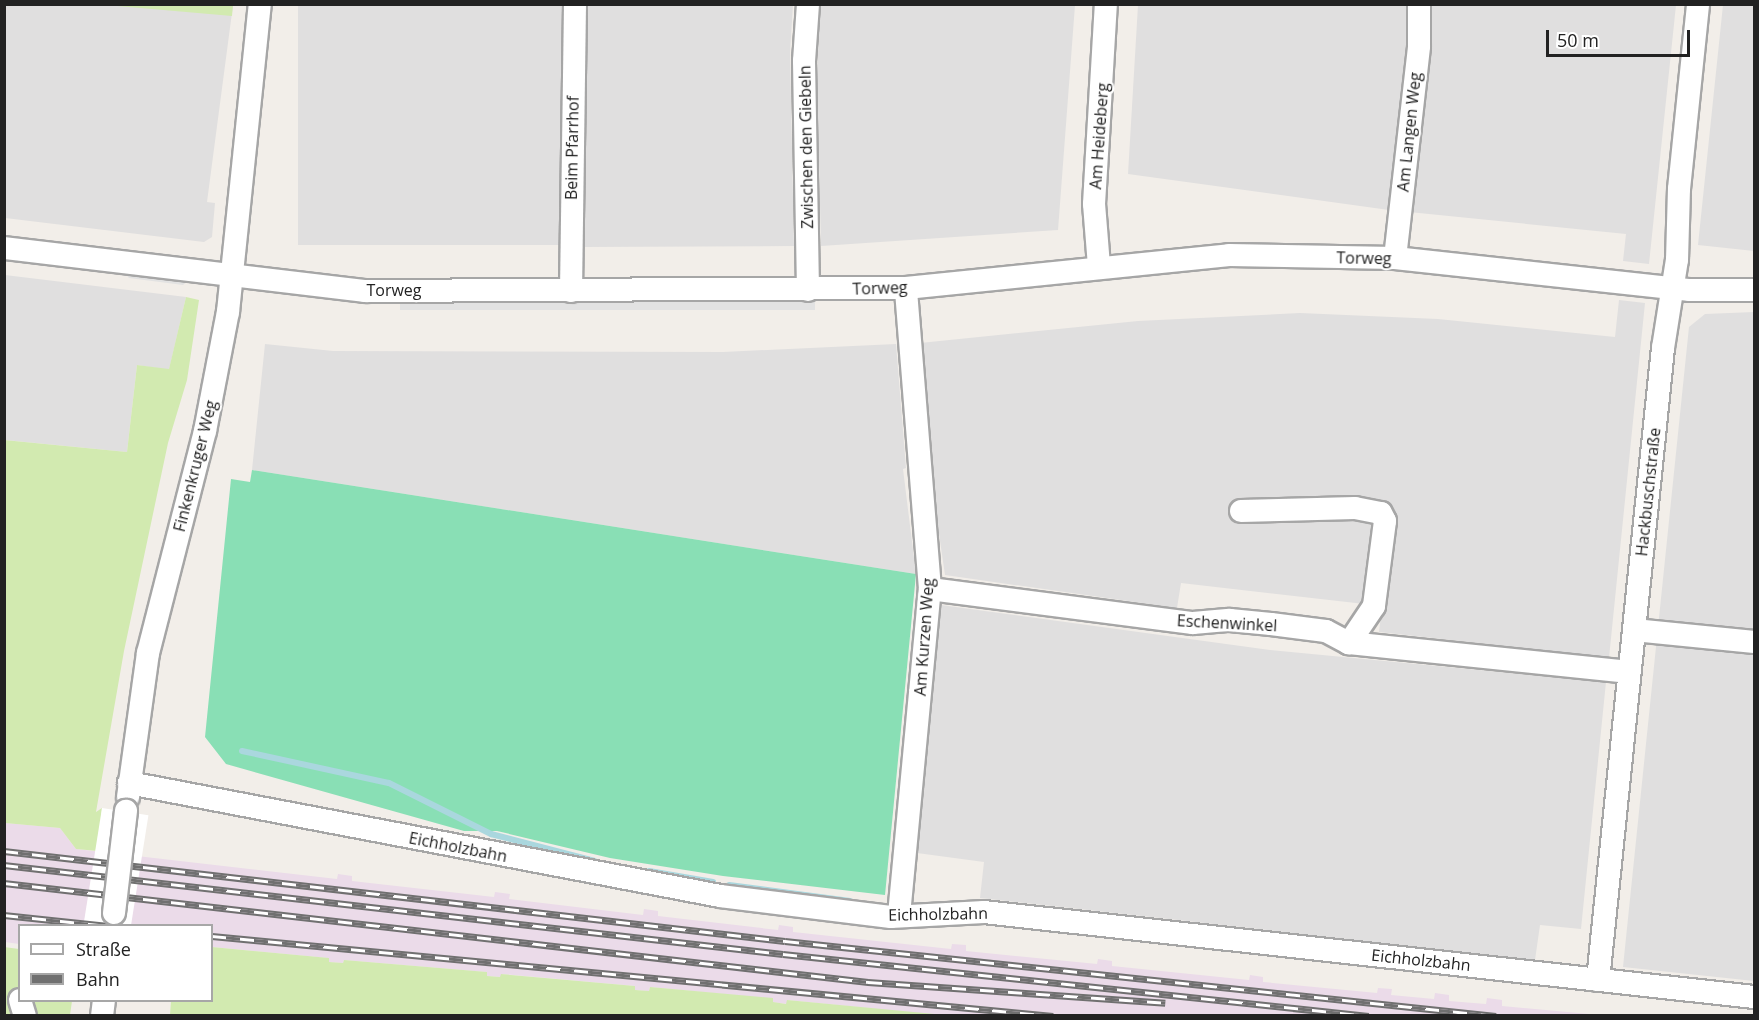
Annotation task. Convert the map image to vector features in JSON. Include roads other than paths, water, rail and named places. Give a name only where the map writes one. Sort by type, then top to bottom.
[{"type":"street","name":"Finkenkruger Weg","points":[[112,924],[129,783],[148,653],[205,431],[233,277],[260,4]]},
{"type":"street","name":"Beim Pfarrhof","points":[[571,291],[574,4]]},
{"type":"street","name":"Zwischen den Giebeln","points":[[808,4],[804,61],[808,290]]},
{"type":"street","name":"Am Heideberg","points":[[1099,266],[1094,204],[1106,4]]},
{"type":"street","name":"Am Langen Weg","points":[[1395,258],[1419,46],[1419,4]]},
{"type":"street","name":"Hackbuschstraße","points":[[1598,980],[1672,287],[1698,4]]},
{"type":"street","name":"Torweg","points":[[4,248],[365,291],[906,288],[1099,266],[1229,255],[1395,258],[1672,287],[1755,290]]},
{"type":"street","name":"Am Kurzen Weg","points":[[899,915],[930,589],[906,288]]},
{"type":"street","points":[[1241,511],[1355,508],[1381,513],[1385,521],[1374,606],[1349,643]]},
{"type":"street","name":"Eschenwinkel","points":[[930,589],[1193,623],[1230,620],[1326,631],[1349,643],[1630,672]]},
{"type":"street","points":[[1634,630],[1755,642]]},
{"type":"street","name":"Eichholzbahn","points":[[129,783],[708,895],[899,915],[984,912],[1755,997]]},
{"type":"street","points":[[4,999],[11,996],[18,999]]},
{"type":"waterway","points":[[242,751],[389,783],[491,834],[595,861]]},
{"type":"waterway","points":[[649,871],[713,882]]},
{"type":"waterway","points":[[729,885],[850,901]]},
{"type":"railway","points":[[4,851],[785,941],[1496,1016]]},
{"type":"railway","points":[[4,865],[783,954],[1369,1016]]},
{"type":"railway","points":[[4,883],[868,982],[1165,1003]]},
{"type":"railway","points":[[4,915],[89,924]]},
{"type":"railway","points":[[213,936],[1053,1016]]}]
